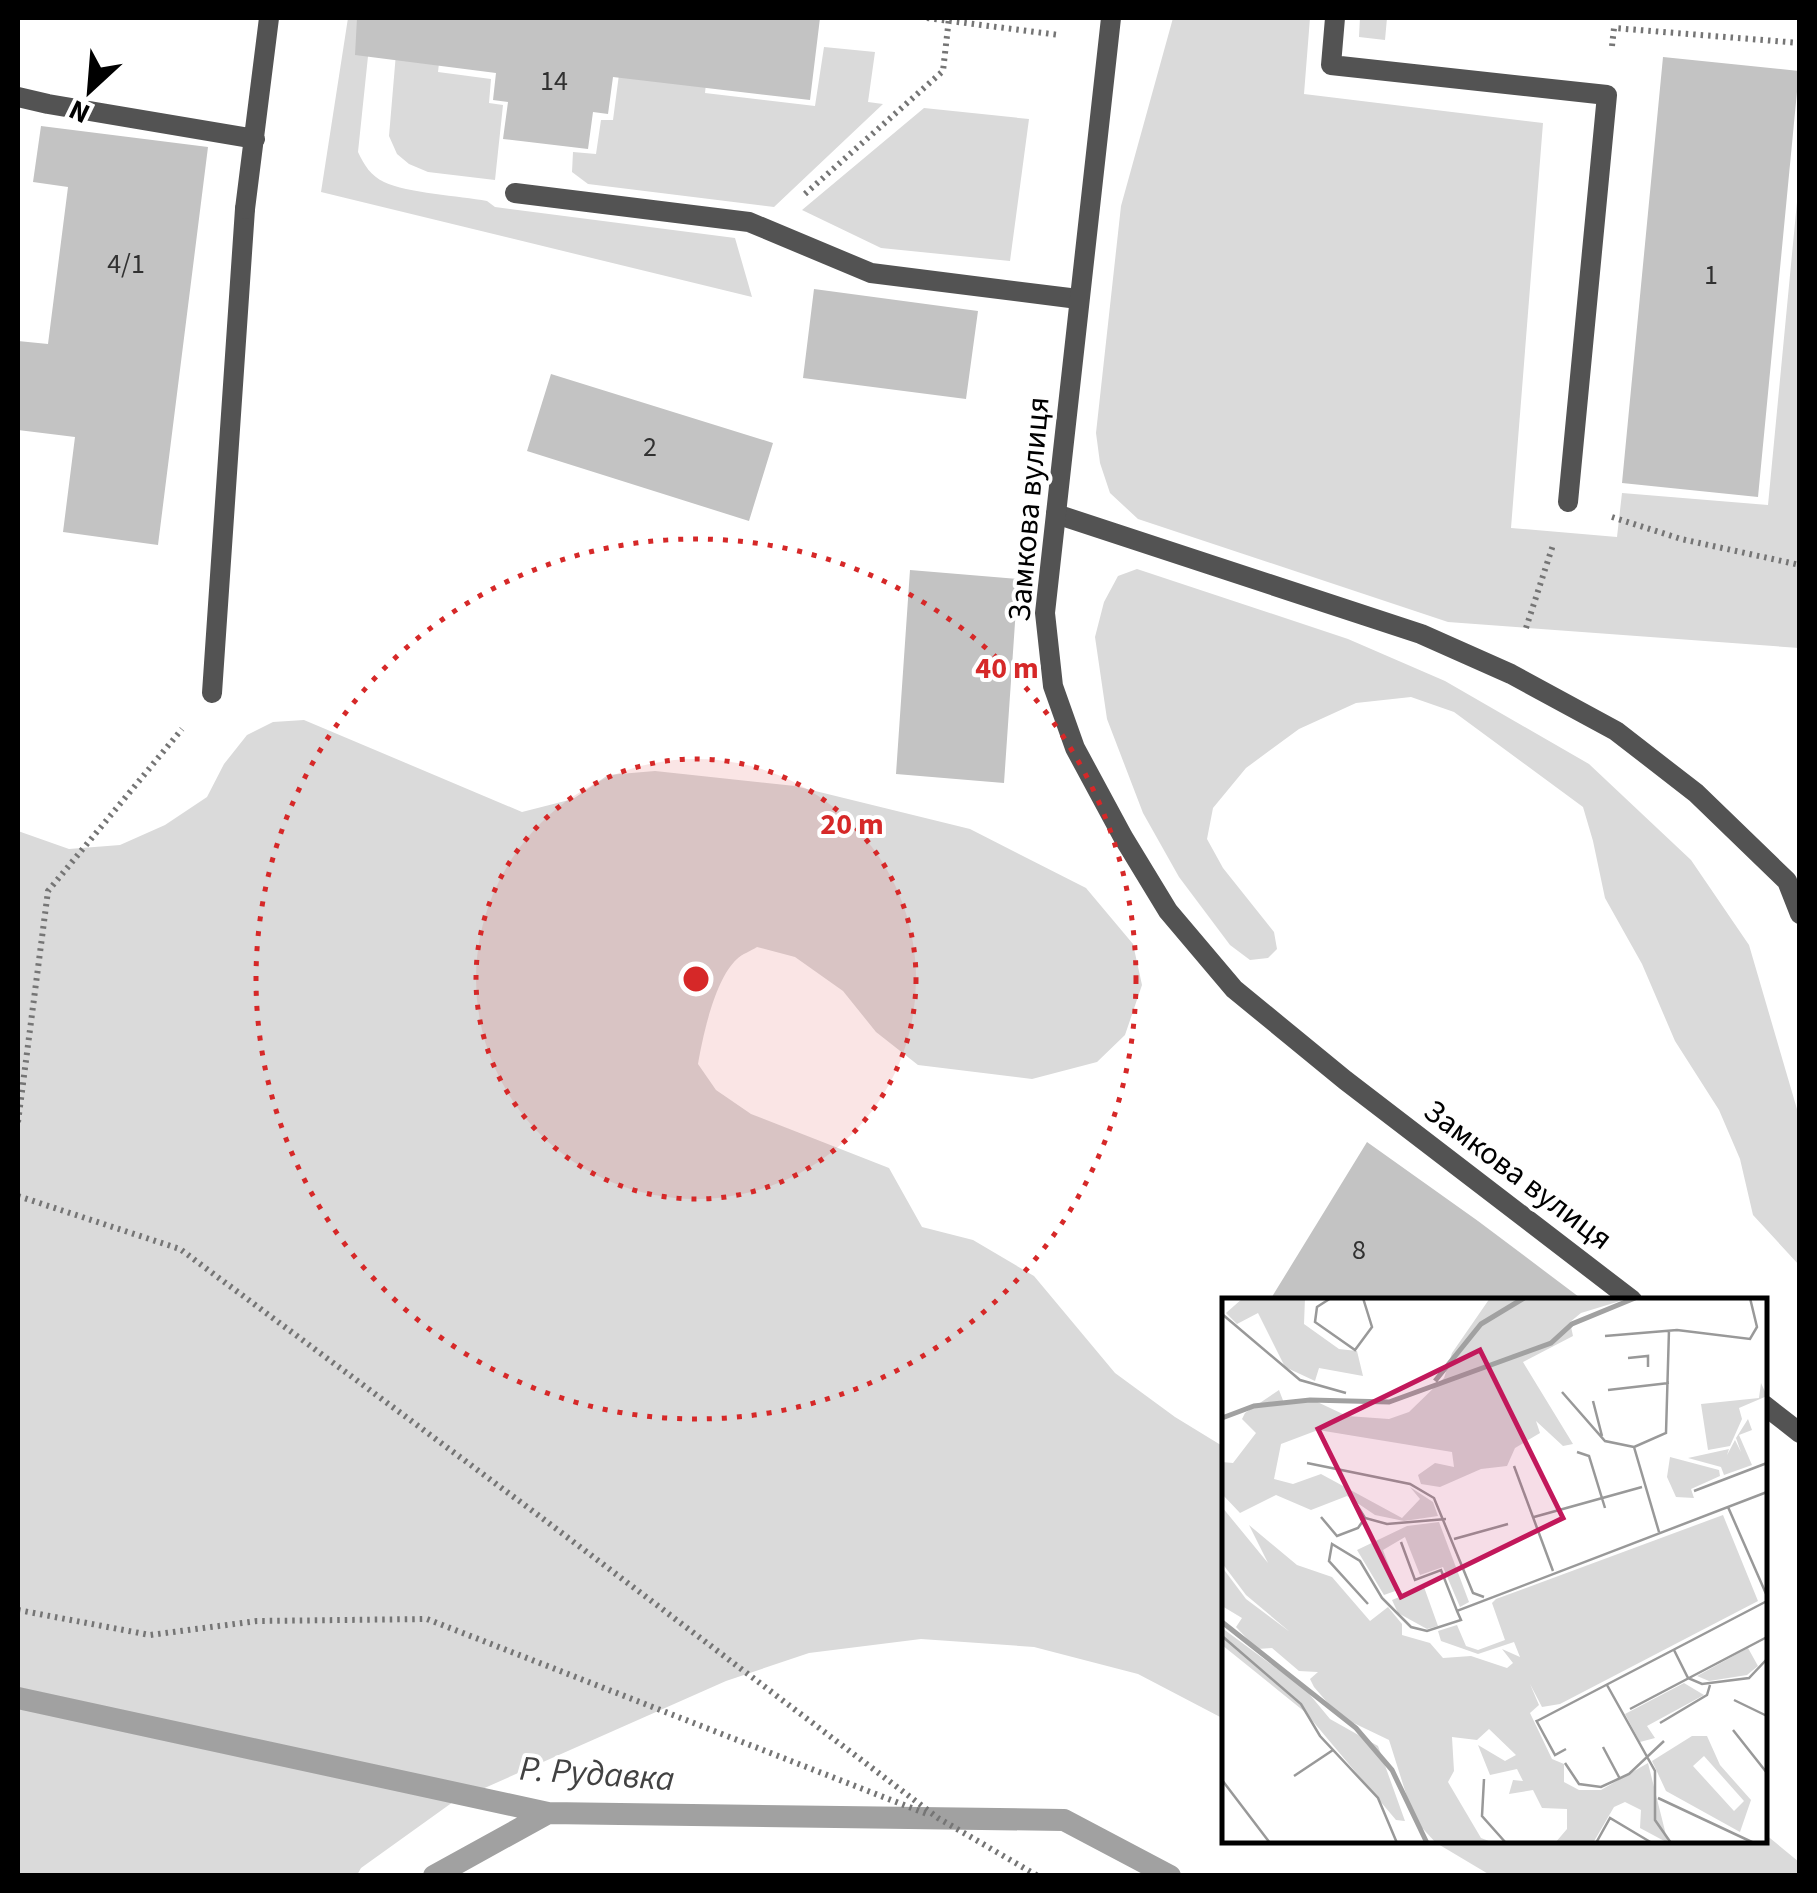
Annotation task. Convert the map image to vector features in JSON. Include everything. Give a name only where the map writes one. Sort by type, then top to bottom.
[{"type":"street","points":[[212,693],[245,209],[270,18]]},
{"type":"street","name":"Замкова вулиця","points":[[1111,18],[1046,613],[1053,686],[1075,748],[1168,910],[1234,989],[1345,1080],[1629,1298]]},
{"type":"street","points":[[1335,18],[1331,65],[1606,95],[1568,502]]},
{"type":"street","points":[[18,97],[255,139]]},
{"type":"street","points":[[516,192],[749,222],[871,274],[1078,298]]},
{"type":"street","points":[[1056,514],[1421,634],[1511,674],[1616,730],[1794,877],[1800,914]]},
{"type":"street","points":[[1767,1408],[1800,1433]]},
{"type":"path","points":[[926,18],[1109,40]]},
{"type":"path","points":[[766,229],[943,70],[949,19]]},
{"type":"path","points":[[1606,95],[1614,28],[1800,43]]},
{"type":"path","points":[[1511,674],[1568,502],[1681,540],[1800,565]]},
{"type":"path","points":[[18,1122],[48,890],[212,693]]},
{"type":"path","points":[[18,1196],[180,1249],[938,1818],[1038,1876]]},
{"type":"path","points":[[18,1610],[150,1635],[257,1620],[427,1620],[938,1818]]},
{"type":"shaded area","points":[[348,18],[372,18],[358,152],[379,180],[406,189],[487,201],[495,207],[735,238],[752,297],[321,192]]},
{"type":"shaded area","points":[[399,18],[444,20],[438,72],[491,79],[489,103],[503,105],[495,180],[428,172],[397,154],[389,136]]},
{"type":"shaded area","points":[[1173,18],[1310,18],[1304,94],[1543,123],[1511,528],[1617,537],[1622,493],[1768,505],[1799,181],[1799,648],[1448,622],[1138,519],[1110,493],[1096,433],[1121,206]]},
{"type":"shaded area","points":[[1360,18],[1387,18],[1385,40],[1359,37]]},
{"type":"shaded area","points":[[623,44],[709,55],[705,93],[815,106],[824,47],[875,52],[868,102],[883,104],[774,207],[588,184],[572,172],[573,152],[596,154],[601,120],[613,120]]},
{"type":"shaded area","points":[[924,108],[1029,119],[1010,261],[881,248],[802,210]]},
{"type":"shaded area","points":[[1137,569],[1348,639],[1445,681],[1589,764],[1691,860],[1749,945],[1799,1116],[1799,1265],[1753,1215],[1740,1159],[1719,1110],[1675,1041],[1642,964],[1605,898],[1583,807],[1454,712],[1411,697],[1356,703],[1299,729],[1246,768],[1213,808],[1207,839],[1223,868],[1274,932],[1277,949],[1268,958],[1250,960],[1230,945],[1179,877],[1143,813],[1107,719],[1095,637],[1104,602],[1118,576]]},
{"type":"shaded area","points":[[304,720],[522,812],[573,799],[608,775],[655,771],[795,786],[970,829],[1086,888],[1133,944],[1142,985],[1125,1035],[1097,1062],[1032,1079],[918,1065],[876,1032],[843,991],[795,957],[757,947],[737,959],[722,980],[698,1064],[716,1090],[751,1114],[889,1168],[922,1227],[973,1240],[1034,1276],[1115,1373],[1222,1446],[1222,1718],[1138,1674],[1034,1647],[921,1639],[809,1653],[726,1681],[453,1802],[361,1868],[357,1875],[18,1875],[18,831],[69,849],[120,845],[165,825],[207,797],[224,764],[247,735],[273,722]]},
{"type":"shaded area","points":[[1767,1836],[1799,1862],[1799,1875],[1490,1875],[1436,1843],[1767,1843]]},
{"type":"building","points":[[357,18],[820,18],[810,100],[613,77],[608,114],[593,112],[588,149],[503,139],[508,102],[493,100],[496,73],[355,55]]},
{"type":"building","points":[[1663,57],[1799,71],[1758,497],[1622,483]]},
{"type":"building","points":[[41,126],[208,147],[158,545],[63,532],[75,437],[18,430],[18,341],[48,344],[68,187],[33,182]]},
{"type":"building","points":[[814,289],[978,311],[966,399],[803,378]]},
{"type":"building","points":[[551,374],[773,443],[749,521],[527,451]]},
{"type":"building","points":[[910,570],[1018,579],[1004,783],[896,774]]},
{"type":"building","points":[[1367,1142],[1580,1298],[1271,1298]]},
{"type":"waterway","name":"Р. Рудавка","points":[[18,1698],[548,1813],[1064,1820],[1170,1876]]},
{"type":"waterway","points":[[434,1876],[548,1813]]}]
